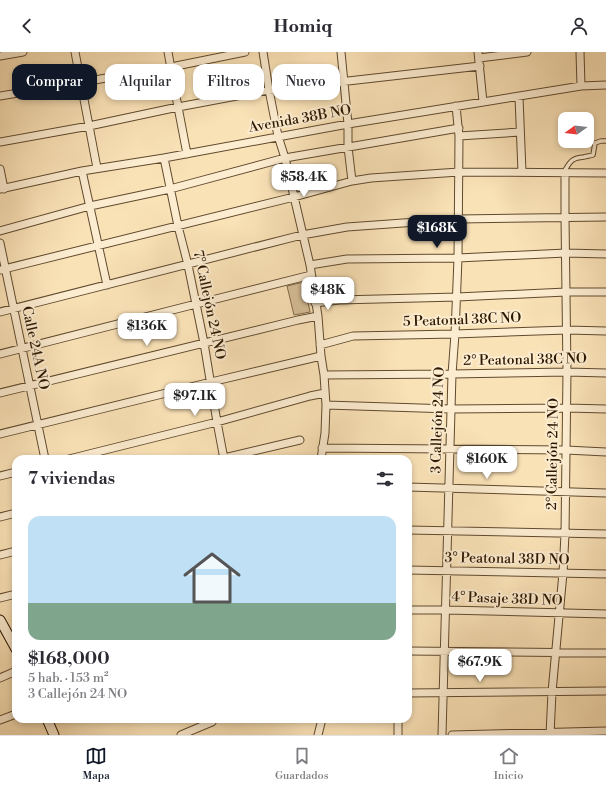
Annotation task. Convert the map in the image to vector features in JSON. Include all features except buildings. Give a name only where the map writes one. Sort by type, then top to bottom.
[{"type":"main road","points":[[0,620],[3,630],[12,637]]},
{"type":"main road","points":[[49,723],[54,735]]},
{"type":"street","points":[[0,56],[23,52]]},
{"type":"street","points":[[75,52],[77,64]]},
{"type":"street","points":[[168,52],[170,64]]},
{"type":"street","points":[[185,64],[245,52]]},
{"type":"street","points":[[263,52],[278,136],[285,158],[310,264],[318,316],[326,405],[325,434],[321,455]]},
{"type":"street","points":[[341,52],[352,181]]},
{"type":"street","points":[[0,142],[269,90],[344,82],[527,52]]},
{"type":"street","points":[[580,52],[581,86]]},
{"type":"street","points":[[479,59],[483,102]]},
{"type":"street","name":"Avenida 38B NO","points":[[2,189],[97,168],[187,154],[278,136],[581,86],[606,85]]},
{"type":"street","points":[[0,96],[12,94]]},
{"type":"street","points":[[520,97],[522,172]]},
{"type":"street","points":[[84,100],[97,168]]},
{"type":"street","points":[[177,100],[187,154]]},
{"type":"street","name":"3 Callejón 24 NO","points":[[442,735],[452,374],[457,297],[459,219],[459,128],[456,106]]},
{"type":"street","points":[[0,231],[90,206],[170,189],[285,158],[459,128]]},
{"type":"street","points":[[459,136],[520,132]]},
{"type":"street","name":"7° Callejón 24 NO","points":[[164,158],[204,342],[222,455]]},
{"type":"street","points":[[0,169],[2,189]]},
{"type":"street","points":[[82,171],[107,285]]},
{"type":"street","points":[[3,270],[352,181],[371,178],[459,172],[606,173]]},
{"type":"street","name":"2° Callejón 24 NO","points":[[550,734],[565,534],[567,330],[564,173]]},
{"type":"street","points":[[0,312],[302,235],[347,228],[459,219],[606,217]]},
{"type":"street","name":"Calle 24A NO","points":[[0,243],[3,270],[22,348],[43,455]]},
{"type":"street","points":[[310,264],[347,259],[458,258],[566,253],[606,254]]},
{"type":"street","points":[[0,354],[311,275]]},
{"type":"street","points":[[316,303],[339,300],[606,292]]},
{"type":"street","points":[[0,393],[204,342],[318,316]]},
{"type":"street","name":"5 Peatonal 38C NO","points":[[320,345],[353,336],[567,330],[606,331]]},
{"type":"street","points":[[0,434],[321,356]]},
{"type":"street","name":"2° Peatonal 38C NO","points":[[324,375],[567,372],[606,373]]},
{"type":"street","points":[[85,455],[325,393]]},
{"type":"street","points":[[326,405],[451,409],[606,409]]},
{"type":"street","points":[[239,455],[300,440]]},
{"type":"street","points":[[322,448],[566,450],[606,452]]},
{"type":"street","points":[[0,476],[12,473]]},
{"type":"street","points":[[412,487],[606,493]]},
{"type":"street","points":[[0,517],[12,514]]},
{"type":"street","points":[[412,530],[606,534]]},
{"type":"street","points":[[0,555],[12,552]]},
{"type":"street","name":"3° Peatonal 38D NO","points":[[412,570],[606,574]]},
{"type":"street","points":[[0,598],[12,595]]},
{"type":"street","name":"4° Pasaje 38D NO","points":[[412,610],[606,614]]},
{"type":"street","points":[[412,651],[606,653]]},
{"type":"street","points":[[0,678],[12,673]]},
{"type":"street","points":[[412,693],[606,691]]},
{"type":"street","points":[[0,720],[12,716]]},
{"type":"street","points":[[181,735],[210,723]]},
{"type":"street","points":[[318,735],[321,723]]},
{"type":"street","points":[[398,723],[398,735]]},
{"type":"street","points":[[452,735],[550,734],[606,731]]},
{"type":"lane","points":[[564,173],[573,159],[594,155],[595,144],[601,141],[606,141]]},
{"type":"shaded area","points":[[304,282],[310,312],[294,315],[287,286]]}]
